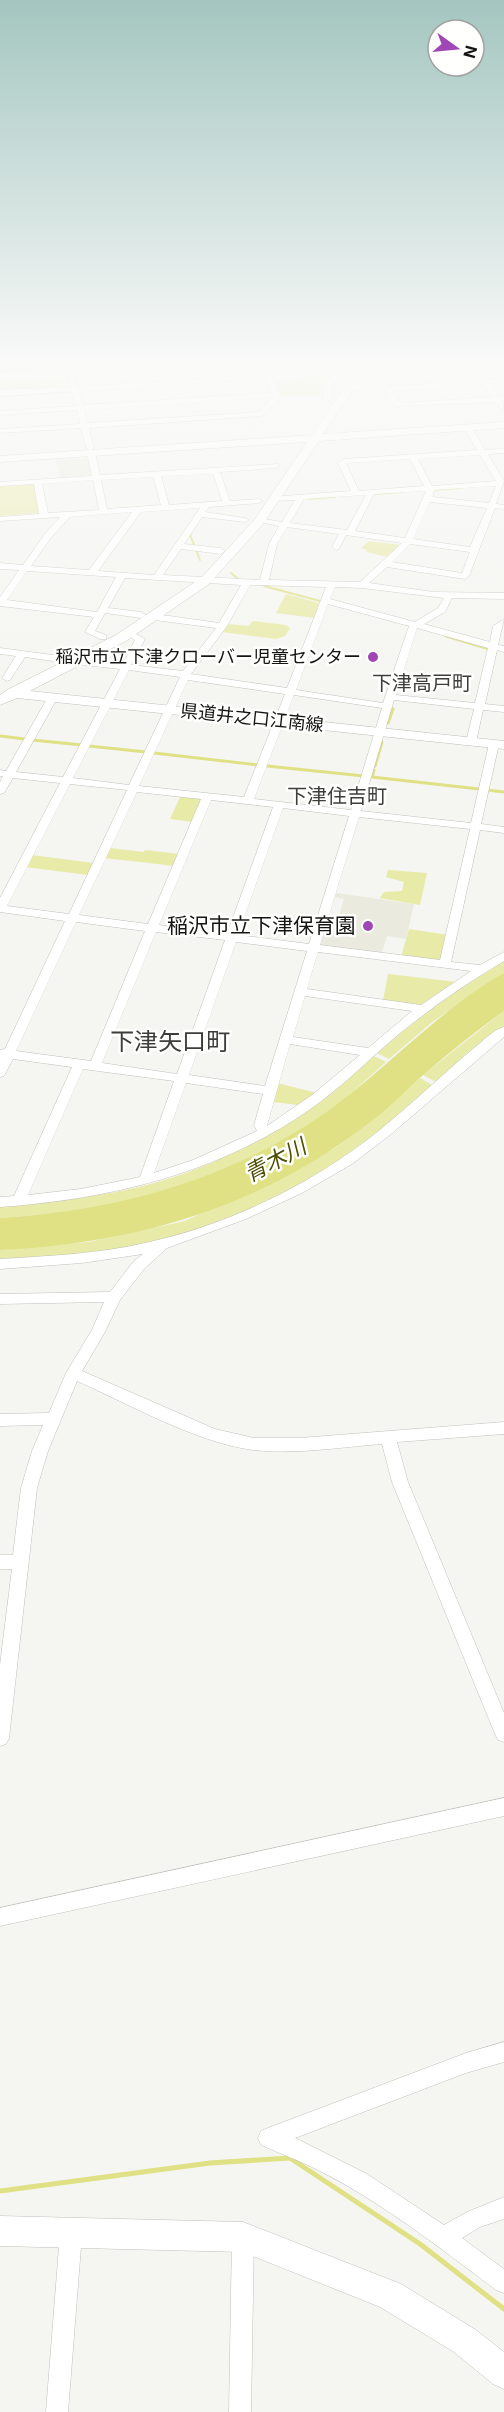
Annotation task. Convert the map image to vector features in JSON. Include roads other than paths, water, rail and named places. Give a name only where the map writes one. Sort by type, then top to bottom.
[{"type":"main road","points":[[0,701],[5,688],[102,637],[199,580],[221,551],[252,521],[259,501],[278,477]]},
{"type":"main road","points":[[5,688],[76,661],[155,617],[199,580],[273,499],[286,477]]},
{"type":"main road","name":"県道井之口江南線","points":[[5,688],[53,697],[499,744]]},
{"type":"main road","points":[[0,2232],[243,2237],[390,2295],[465,2341],[504,2373]]},
{"type":"street","points":[[0,484],[118,477]]},
{"type":"street","points":[[157,477],[166,507]]},
{"type":"street","points":[[218,477],[227,503]]},
{"type":"street","points":[[348,477],[356,494]]},
{"type":"street","points":[[362,585],[387,564],[408,540],[428,499],[430,488],[424,477]]},
{"type":"street","points":[[97,478],[104,512]]},
{"type":"street","points":[[38,482],[44,516]]},
{"type":"street","points":[[273,499],[502,483],[474,548],[476,550],[465,576],[387,564]]},
{"type":"street","points":[[336,547],[371,496],[369,493]]},
{"type":"street","points":[[264,582],[273,544],[301,497]]},
{"type":"street","points":[[428,499],[504,507]]},
{"type":"street","points":[[0,519],[259,501]]},
{"type":"street","points":[[157,577],[207,504]]},
{"type":"street","points":[[92,573],[139,509]]},
{"type":"street","points":[[68,514],[23,568],[1,602],[141,615]]},
{"type":"street","points":[[200,514],[474,548]]},
{"type":"street","points":[[178,546],[221,551]]},
{"type":"street","points":[[0,566],[199,580],[362,585],[449,596],[504,596]]},
{"type":"street","points":[[102,637],[90,632],[122,575]]},
{"type":"street","points":[[0,1073],[4,1054],[72,918],[185,675],[222,626],[247,582]]},
{"type":"street","points":[[248,801],[332,583]]},
{"type":"street","points":[[264,1132],[260,1125],[389,701],[416,625],[442,610],[449,596]]},
{"type":"street","points":[[325,600],[504,650]]},
{"type":"street","points":[[155,617],[222,626]]},
{"type":"street","points":[[471,741],[498,626],[504,622]]},
{"type":"street","points":[[129,633],[140,639],[0,909],[482,969]]},
{"type":"street","points":[[0,651],[60,659]]},
{"type":"street","points":[[5,688],[22,654]]},
{"type":"street","points":[[76,661],[291,692],[504,709]]},
{"type":"street","points":[[0,791],[5,774],[53,697]]},
{"type":"street","points":[[445,964],[475,827],[499,744]]},
{"type":"street","points":[[5,774],[504,830]]},
{"type":"street","points":[[95,1066],[207,796]]},
{"type":"street","points":[[145,1181],[279,805]]},
{"type":"street","points":[[0,1202],[92,1192],[145,1181],[205,1161],[264,1132],[304,1107],[424,1009],[504,956]]},
{"type":"street","points":[[301,992],[424,1009]]},
{"type":"street","points":[[0,1264],[74,1258],[162,1245],[238,1216],[342,1165],[392,1127],[469,1056],[504,1031]]},
{"type":"street","points":[[287,1040],[370,1052]]},
{"type":"street","points":[[4,1054],[271,1091]]},
{"type":"street","points":[[20,1201],[79,1064]]},
{"type":"street","points":[[1,1729],[29,1488],[53,1419],[73,1373],[98,1332],[114,1297],[139,1265],[162,1245]]},
{"type":"street","points":[[0,1299],[114,1297]]},
{"type":"street","points":[[73,1373],[212,1435],[240,1442],[265,1445],[300,1444],[504,1428]]},
{"type":"street","points":[[0,1420],[53,1419]]},
{"type":"street","points":[[388,1437],[400,1482],[504,1734]]},
{"type":"street","points":[[0,1562],[22,1562]]},
{"type":"street","points":[[0,1917],[504,1807]]},
{"type":"street","points":[[504,2052],[466,2063],[268,2138],[311,2154],[443,2238],[504,2282]]},
{"type":"street","points":[[443,2238],[474,2219],[504,2208]]},
{"type":"street","points":[[57,2412],[71,2234]]},
{"type":"street","points":[[240,2412],[243,2237]]},
{"type":"water","name":"青木川","points":[[504,973],[504,1011],[442,1059],[372,1121],[322,1156],[280,1180],[192,1217],[146,1230],[50,1246],[0,1250],[0,1218],[45,1214],[134,1198],[219,1171],[259,1152],[336,1105],[438,1019]]},
{"type":"waterway","points":[[435,490],[461,488]]},
{"type":"waterway","points":[[375,494],[403,492]]},
{"type":"waterway","points":[[309,499],[335,497]]},
{"type":"waterway","points":[[192,531],[190,535],[195,547]]},
{"type":"waterway","points":[[196,550],[200,560]]},
{"type":"waterway","points":[[231,573],[238,579]]},
{"type":"waterway","points":[[264,586],[320,601]]},
{"type":"waterway","points":[[446,636],[489,649]]},
{"type":"waterway","points":[[388,723],[393,709]]},
{"type":"waterway","points":[[0,736],[25,739]]},
{"type":"waterway","points":[[32,740],[82,745]]},
{"type":"waterway","points":[[375,766],[382,742]]},
{"type":"waterway","points":[[89,746],[146,752]]},
{"type":"waterway","points":[[154,753],[259,765]]},
{"type":"waterway","points":[[267,766],[364,776]]},
{"type":"waterway","points":[[374,770],[372,777],[479,789]]},
{"type":"waterway","points":[[487,790],[504,792]]},
{"type":"waterway","points":[[0,2191],[210,2163],[290,2158],[420,2244],[504,2309]]},
{"type":"place","name":"稲沢市立下津クローバー児童センター","points":[[373,657]]},
{"type":"place","name":"稲沢市立下津保育園","points":[[368,926]]},
{"type":"district","name":"下津高戸町","points":[[422,683]]},
{"type":"district","name":"下津住吉町","points":[[337,796]]},
{"type":"district","name":"下津矢口町","points":[[170,1042]]}]
